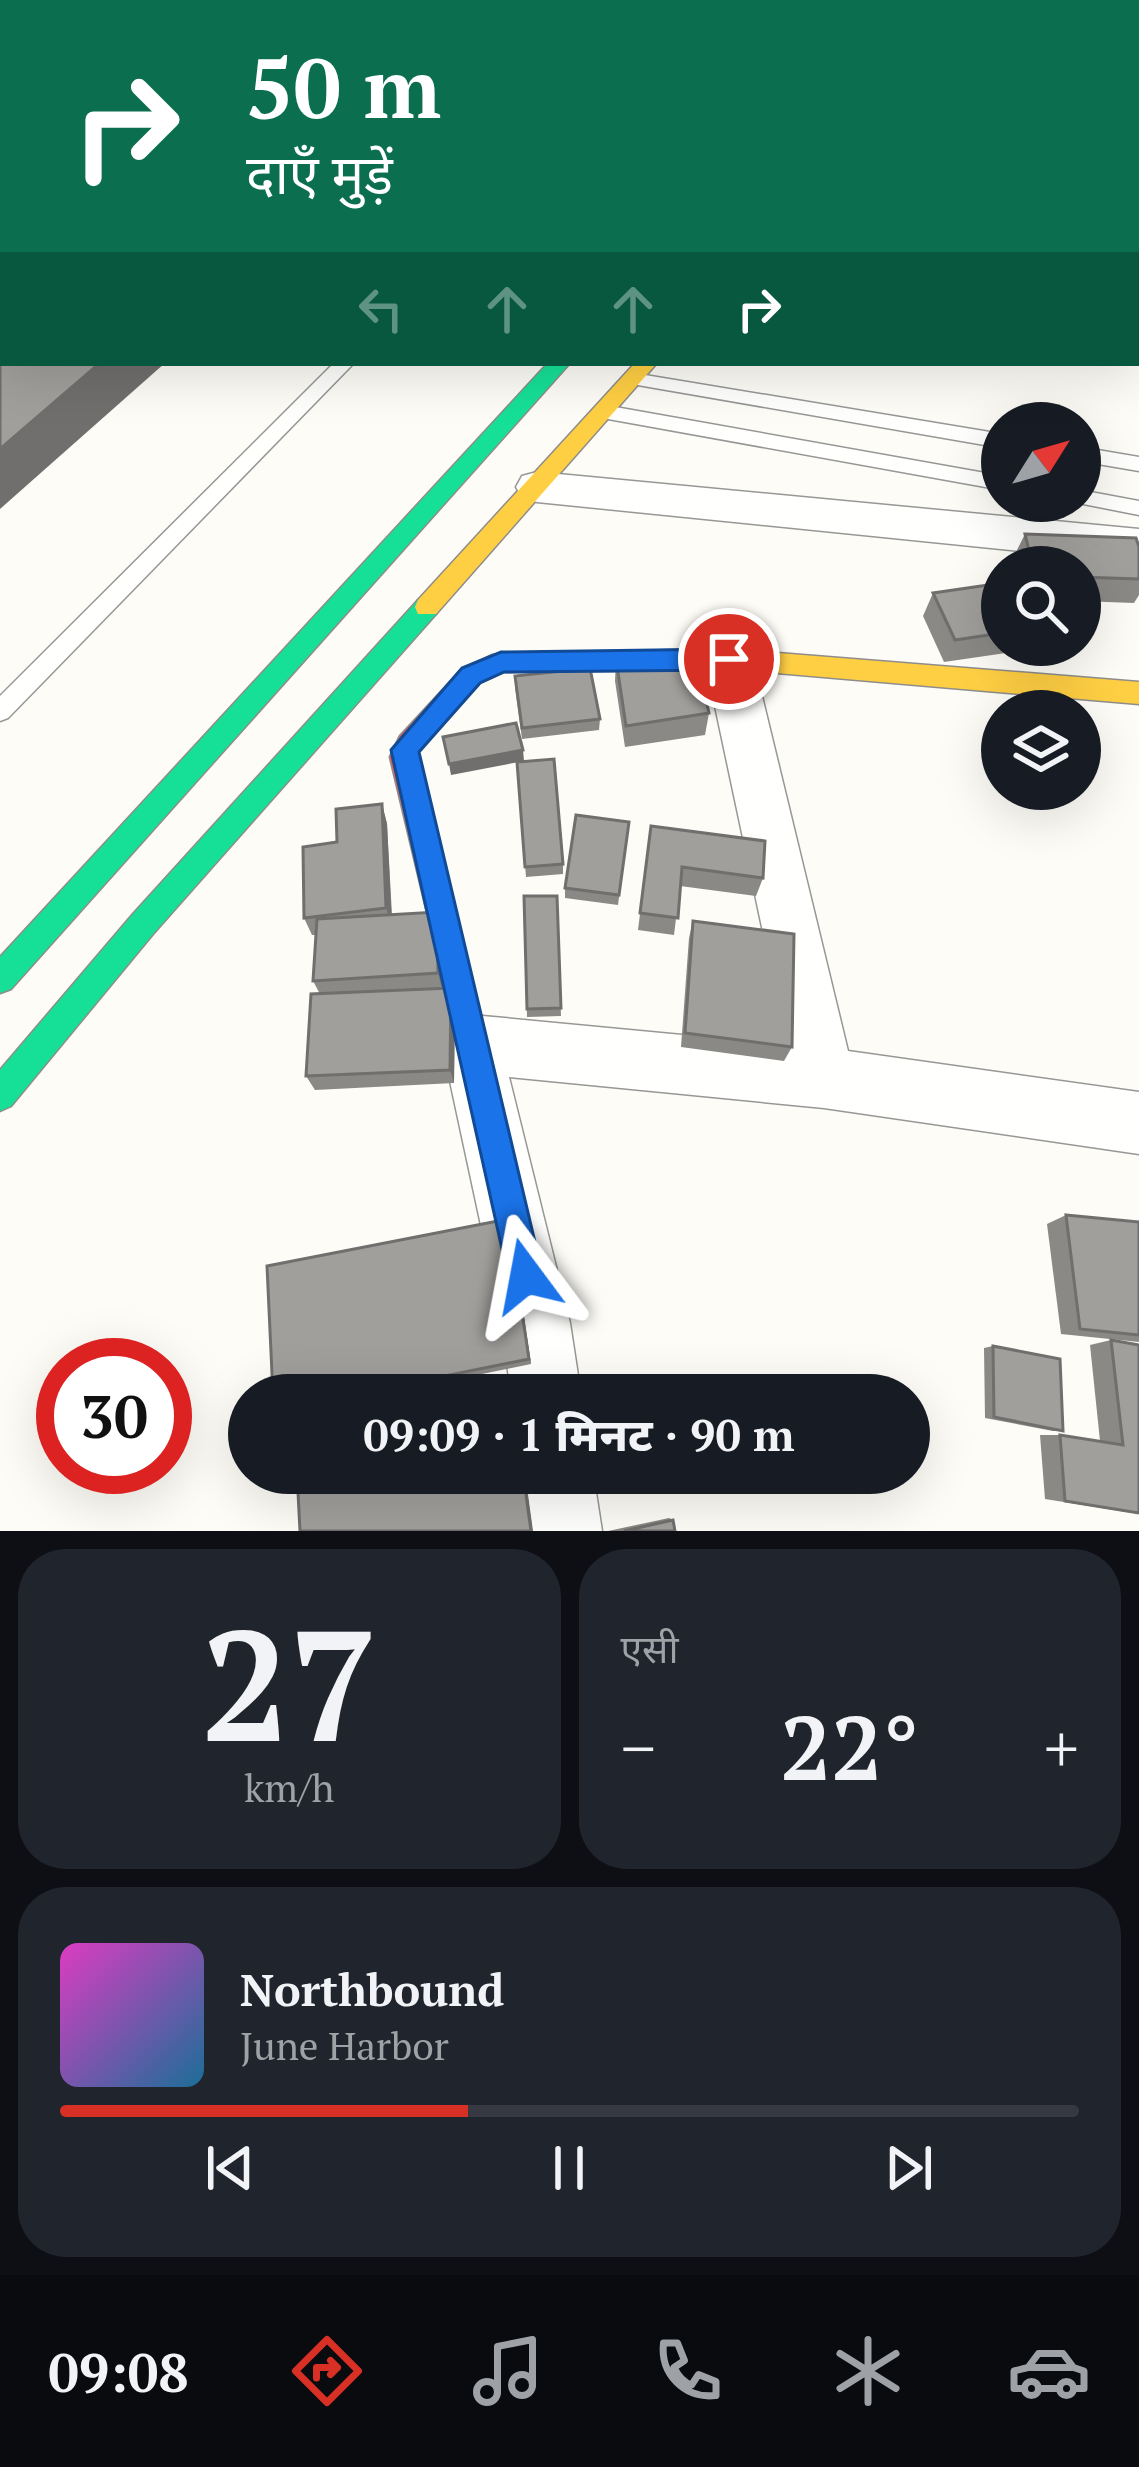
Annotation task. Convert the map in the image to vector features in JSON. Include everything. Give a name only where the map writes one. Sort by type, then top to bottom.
[{"type":"street","points":[[0,1095],[143,924],[268,735],[558,366]]},
{"type":"street","points":[[0,979],[537,487],[640,371]]},
{"type":"street","points":[[537,487],[1139,546]]},
{"type":"street","points":[[543,1374],[536,1323],[403,758],[409,744],[471,676],[501,662],[729,659],[1139,693]]},
{"type":"street","points":[[729,659],[824,1078]]},
{"type":"street","points":[[472,1044],[824,1078],[1139,1123]]},
{"type":"street","points":[[560,1494],[566,1531]]},
{"type":"lane","points":[[0,711],[342,366]]},
{"type":"lane","points":[[640,371],[981,437]]},
{"type":"lane","points":[[604,412],[981,479]]},
{"type":"lane","points":[[1101,458],[1139,464]]},
{"type":"lane","points":[[1101,501],[1139,508]]},
{"type":"building","points":[[0,366],[97,366],[0,449]]},
{"type":"building","points":[[1025,534],[1136,538],[1139,579],[1101,578],[1101,546],[1028,546]]},
{"type":"building","points":[[981,586],[981,636],[955,640],[933,593]]},
{"type":"building","points":[[696,657],[709,713],[626,726],[616,659]]},
{"type":"building","points":[[590,668],[600,719],[522,728],[515,676]]},
{"type":"building","points":[[516,723],[523,750],[449,764],[443,737]]},
{"type":"building","points":[[554,759],[563,864],[525,867],[517,762]]},
{"type":"building","points":[[382,804],[386,908],[304,918],[303,847],[337,842],[336,809]]},
{"type":"building","points":[[576,815],[629,822],[619,895],[565,888]]},
{"type":"building","points":[[651,826],[765,841],[763,878],[682,867],[678,918],[640,913]]},
{"type":"building","points":[[524,896],[557,896],[561,1008],[527,1009]]},
{"type":"building","points":[[437,912],[438,973],[313,981],[317,919]]},
{"type":"building","points":[[693,921],[794,934],[792,1047],[685,1033]]},
{"type":"building","points":[[451,988],[450,1070],[306,1076],[311,994]]},
{"type":"building","points":[[1066,1215],[1139,1222],[1139,1335],[1080,1329]]},
{"type":"building","points":[[508,1219],[529,1359],[455,1374],[272,1374],[267,1266]]},
{"type":"building","points":[[1111,1340],[1139,1345],[1139,1513],[1065,1501],[1060,1435],[1123,1445]]},
{"type":"building","points":[[993,1346],[1060,1359],[1063,1431],[994,1417]]},
{"type":"building","points":[[298,1494],[526,1494],[531,1531],[300,1531]]},
{"type":"building","points":[[673,1520],[675,1531],[624,1531]]},
{"type":"traffic: fast","points":[[0,979],[557,366]]},
{"type":"traffic: fast","points":[[0,1095],[143,924],[427,607]]},
{"type":"traffic: slow","points":[[427,607],[644,366]]},
{"type":"traffic: slow","points":[[676,660],[729,659],[1139,693]]},
{"type":"traffic: jam","points":[[472,1044],[403,757],[409,744],[471,676],[501,662],[676,660]]},
{"type":"route","points":[[526,1276],[403,758],[405,750],[471,676],[501,662],[729,659]]}]
